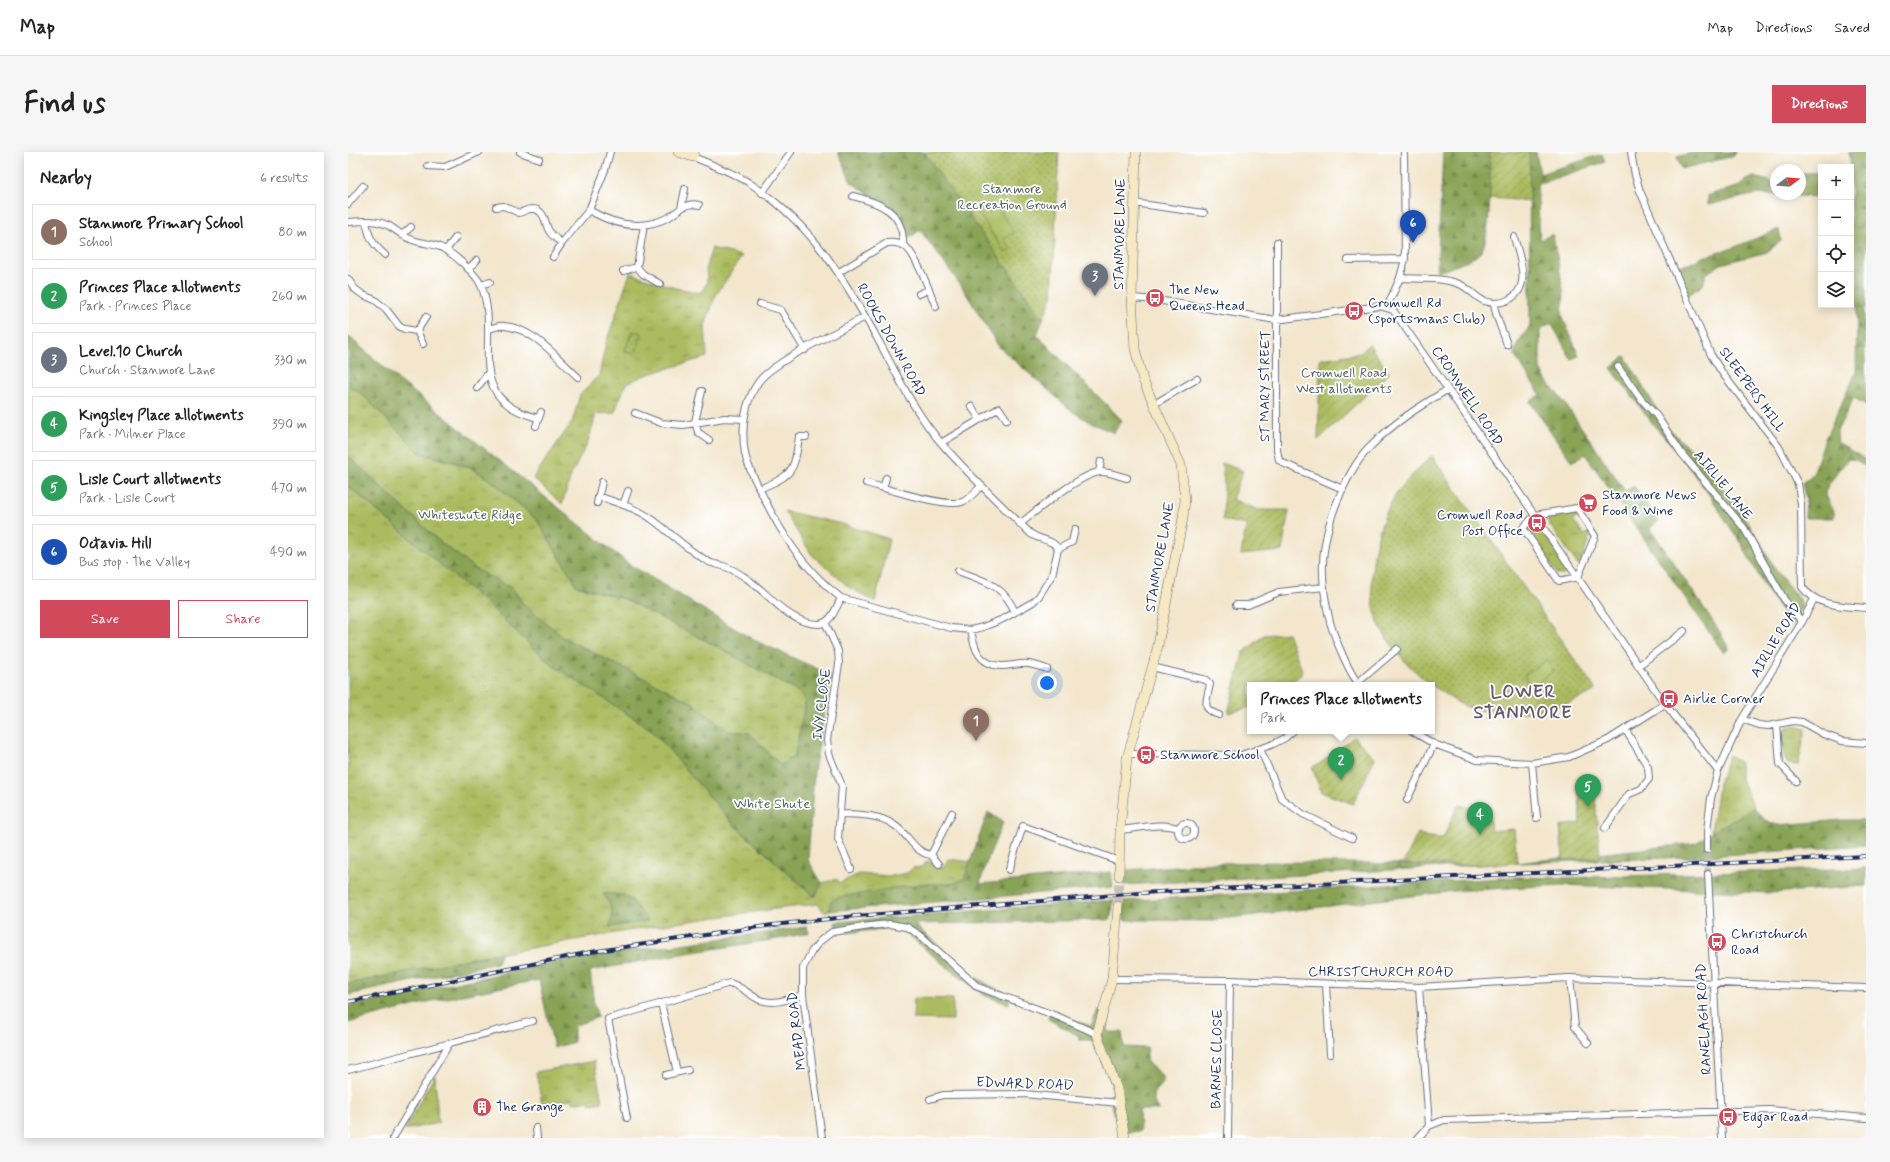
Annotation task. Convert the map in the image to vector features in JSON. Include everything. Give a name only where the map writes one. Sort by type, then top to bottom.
[{"type":"street","points":[[428,166],[445,168],[469,154],[479,152]]},
{"type":"street","points":[[520,152],[539,159]]},
{"type":"street","points":[[553,257],[589,210],[601,182],[610,152]]},
{"type":"street","points":[[678,152],[693,155]]},
{"type":"street","points":[[762,193],[791,152]]},
{"type":"street","name":"STANMORE LANE","points":[[1119,876],[1120,830],[1128,754],[1152,667],[1183,518],[1185,500],[1181,465],[1143,380],[1135,349],[1132,298],[1136,152]]},
{"type":"street","points":[[1132,298],[1157,300],[1276,320],[1369,307],[1387,307],[1400,278],[1405,260],[1404,152]]},
{"type":"street","name":"SLEEPERS HILL","points":[[1630,152],[1640,191],[1710,355],[1779,448],[1798,484],[1801,504],[1800,556],[1802,587],[1814,599]]},
{"type":"street","name":"ROOKS DOWN ROAD","points":[[693,155],[748,182],[812,236],[839,272],[907,395],[941,443],[981,486],[1032,535],[1054,544],[1058,549]]},
{"type":"street","points":[[348,204],[363,186]]},
{"type":"street","points":[[681,208],[685,189]]},
{"type":"street","points":[[853,196],[879,202],[893,214],[901,228],[903,245]]},
{"type":"street","points":[[589,210],[619,224],[644,225],[658,222],[691,203],[699,205]]},
{"type":"street","points":[[1134,203],[1204,213]]},
{"type":"street","points":[[496,207],[504,206],[519,213],[532,209],[538,211],[543,215],[552,236],[562,244]]},
{"type":"street","points":[[366,221],[368,234],[373,244],[385,254]]},
{"type":"street","points":[[348,222],[378,221],[388,225],[402,235],[413,240],[437,245],[446,250],[468,270],[481,285],[488,329],[489,372],[492,387],[499,398],[518,412],[539,415],[536,426]]},
{"type":"street","points":[[637,267],[644,225]]},
{"type":"street","points":[[402,235],[411,227]]},
{"type":"street","points":[[1400,278],[1460,284],[1479,297],[1494,304],[1505,302],[1517,294],[1523,282],[1519,255],[1514,236]]},
{"type":"street","points":[[446,250],[456,237]]},
{"type":"street","points":[[839,272],[887,243],[892,242],[903,245],[914,258],[936,307]]},
{"type":"street","name":"ST MARY STREET","points":[[1277,242],[1277,450],[1279,460],[1343,489]]},
{"type":"street","points":[[468,270],[477,260]]},
{"type":"street","points":[[1348,260],[1405,260]]},
{"type":"street","points":[[623,271],[637,267]]},
{"type":"street","points":[[637,267],[643,274],[660,284]]},
{"type":"street","points":[[348,279],[355,289],[363,295],[375,300],[386,309],[399,326],[404,329],[417,330]]},
{"type":"street","points":[[481,285],[490,282]]},
{"type":"street","points":[[919,294],[928,290]]},
{"type":"street","points":[[760,304],[781,310],[805,350]]},
{"type":"street","points":[[1494,304],[1496,319],[1505,336],[1507,345]]},
{"type":"street","name":"CROMWELL ROAD","points":[[1387,307],[1398,315],[1447,390],[1578,577],[1664,704],[1718,771]]},
{"type":"street","points":[[865,317],[776,367],[759,381],[750,399],[744,419],[743,434],[745,455],[750,471],[777,524],[790,545],[821,582],[841,598],[951,628],[971,630],[993,624],[1033,602],[1045,588],[1052,574],[1058,549],[1072,542],[1075,529]]},
{"type":"street","points":[[417,330],[426,318]]},
{"type":"street","points":[[488,329],[503,326],[530,335],[578,377]]},
{"type":"street","points":[[417,330],[423,344]]},
{"type":"street","name":"AIRLIE LANE","points":[[1618,368],[1641,399],[1656,415],[1682,454],[1744,528],[1784,599],[1802,622]]},
{"type":"street","points":[[477,388],[489,372]]},
{"type":"street","points":[[1154,404],[1197,379]]},
{"type":"street","points":[[1356,682],[1334,634],[1324,587],[1325,544],[1343,489],[1356,465],[1370,447],[1405,417],[1447,390]]},
{"type":"street","points":[[702,392],[696,422],[698,432],[709,440]]},
{"type":"street","points":[[971,406],[980,419]]},
{"type":"street","points":[[941,443],[999,408],[1006,420]]},
{"type":"street","points":[[635,414],[661,423],[683,425],[724,418],[744,419]]},
{"type":"street","points":[[759,488],[781,480],[788,474],[794,465],[799,436],[806,437]]},
{"type":"street","points":[[1099,472],[1101,462]]},
{"type":"street","points":[[1020,524],[1057,494],[1099,472],[1127,478]]},
{"type":"street","points":[[883,488],[886,478]]},
{"type":"street","points":[[597,504],[602,482]]},
{"type":"street","points":[[866,483],[920,498],[954,504],[968,499],[981,486]]},
{"type":"street","points":[[623,504],[628,491]]},
{"type":"street","points":[[598,496],[623,504],[653,520],[684,546],[705,560],[714,565],[723,566],[743,576],[784,611],[796,618],[806,622],[818,624],[825,622],[832,616],[841,598]]},
{"type":"street","points":[[1577,508],[1596,536],[1578,577],[1559,581],[1523,528],[1534,515],[1577,508]]},
{"type":"street","points":[[958,571],[994,585],[1004,592],[1015,612]]},
{"type":"street","points":[[1236,605],[1248,605],[1279,592],[1324,587]]},
{"type":"street","points":[[1814,599],[1834,605],[1866,608]]},
{"type":"street","name":"AIRLIE ROAD","points":[[1707,850],[1707,831],[1711,798],[1718,771],[1742,719],[1802,622],[1814,599]]},
{"type":"street","name":"IVY CLOSE","points":[[825,622],[838,651],[839,664],[827,740],[829,754],[842,786],[838,839],[851,869]]},
{"type":"street","points":[[971,630],[973,646],[977,653],[987,662],[1001,666],[1031,664],[1047,669]]},
{"type":"street","points":[[1638,666],[1684,631]]},
{"type":"street","points":[[1359,682],[1397,649]]},
{"type":"street","points":[[1152,667],[1206,680],[1210,684],[1206,703],[1207,709],[1209,712],[1219,715]]},
{"type":"street","points":[[1417,734],[1434,744],[1477,760],[1532,763],[1569,757],[1608,740],[1664,704]]},
{"type":"street","points":[[1742,719],[1759,725],[1777,725],[1794,721],[1802,722],[1823,734],[1842,741],[1866,743]]},
{"type":"street","points":[[1777,725],[1780,764],[1796,782]]},
{"type":"street","points":[[1605,828],[1629,794],[1641,789],[1649,779],[1648,767],[1625,729]]},
{"type":"street","points":[[1128,754],[1241,755],[1260,749],[1285,738],[1290,734]]},
{"type":"street","points":[[1407,800],[1434,744]]},
{"type":"street","points":[[1260,749],[1282,799],[1303,814],[1352,838]]},
{"type":"street","points":[[1532,763],[1537,818]]},
{"type":"street","points":[[931,855],[952,813]]},
{"type":"street","points":[[840,814],[886,820],[896,826],[917,849],[923,853],[931,855],[939,864]]},
{"type":"street","points":[[1120,830],[1165,825],[1173,826],[1179,829]]},
{"type":"street","points":[[1008,870],[1023,826],[1119,861]]},
{"type":"street","name":"RANELAGH ROAD","points":[[1708,874],[1722,1138]]},
{"type":"street","points":[[1118,906],[1112,980],[1097,1034],[1117,1089],[1125,1138]]},
{"type":"street","name":"MEAD ROAD","points":[[822,1138],[803,995],[803,968],[812,951],[820,941],[832,932],[890,924],[906,927],[920,935],[978,987],[1059,1017],[1097,1034]]},
{"type":"street","points":[[1570,978],[1575,1027],[1588,1043]]},
{"type":"street","name":"CHRISTCHURCH ROAD","points":[[1112,980],[1230,980],[1419,987],[1570,978],[1866,988]]},
{"type":"street","name":"BARNES CLOSE","points":[[1228,1138],[1230,980]]},
{"type":"street","points":[[627,1118],[608,1019],[730,983],[740,986],[760,1000],[776,1002],[803,995]]},
{"type":"street","points":[[1326,984],[1330,1054]]},
{"type":"street","points":[[1419,987],[1429,1126]]},
{"type":"street","points":[[661,1003],[677,1072]]},
{"type":"street","points":[[348,1070],[533,1021]]},
{"type":"street","points":[[393,1138],[450,1044]]},
{"type":"street","points":[[666,1075],[688,1070]]},
{"type":"street","name":"EDWARD ROAD","points":[[930,1099],[943,1095],[1024,1094],[1119,1103]]},
{"type":"street","points":[[1418,1138],[1429,1126],[1444,1120],[1720,1110],[1770,1110],[1866,1118]]},
{"type":"street","points":[[536,1128],[537,1138]]},
{"type":"green space","points":[[838,152],[924,152],[1043,319],[1037,335],[1122,420],[1114,433],[1091,423],[1073,412],[999,347],[962,287],[920,230],[906,240],[902,224],[893,211],[851,182]]},
{"type":"green space","name":"Stanmore Recreation Ground","points":[[924,152],[1059,152],[1052,297],[1043,319]]},
{"type":"green space","points":[[1443,152],[1490,152],[1490,205],[1487,234],[1480,253],[1466,262],[1437,273]]},
{"type":"green space","points":[[1490,152],[1529,152],[1530,201],[1490,198]]},
{"type":"green space","points":[[1529,152],[1536,152],[1540,174],[1602,154],[1605,162],[1537,184],[1540,240],[1553,234],[1564,295],[1562,315],[1579,356],[1571,359],[1551,323],[1540,330],[1540,369],[1546,380],[1564,402],[1625,491],[1634,486],[1659,521],[1650,528],[1720,632],[1729,649],[1723,652],[1585,454],[1572,462],[1530,402],[1540,394],[1514,355],[1517,344],[1530,326]]},
{"type":"green space","points":[[1696,152],[1735,152],[1734,156],[1681,169],[1677,157]]},
{"type":"green space","points":[[1849,152],[1866,152],[1866,308],[1864,308],[1866,405],[1854,398],[1837,431],[1838,443],[1866,460],[1866,467],[1856,460],[1848,459],[1828,485],[1825,493],[1834,512],[1834,518],[1805,518],[1806,500],[1802,483],[1813,474],[1825,439],[1856,372],[1857,308],[1854,291],[1854,164],[1851,164]]},
{"type":"green space","points":[[1806,173],[1818,173],[1818,197],[1806,196]]},
{"type":"green space","points":[[1754,177],[1770,181],[1770,195],[1757,194],[1708,205],[1708,195],[1737,187],[1744,181]]},
{"type":"green space","points":[[985,207],[989,213],[997,207],[1014,232],[1004,239],[1011,249],[1005,253],[978,212]]},
{"type":"green space","points":[[1779,229],[1781,241],[1767,252],[1721,264],[1706,274],[1703,285],[1687,296],[1674,266],[1689,264],[1703,257],[1730,249]]},
{"type":"green space","points":[[712,248],[742,256],[716,295],[705,325],[707,357],[645,375],[626,384],[614,413],[596,414],[588,442],[572,473],[562,504],[533,478],[572,422],[580,395],[599,375],[606,343],[630,273],[676,288],[700,293],[707,283],[706,266]]},
{"type":"green space","points":[[632,331],[642,333],[635,355],[625,351]]},
{"type":"green space","name":"White Shute","points":[[348,336],[400,381],[629,564],[752,639],[831,675],[814,772],[808,860],[822,883],[815,897],[734,825],[652,730],[551,664],[485,602],[348,486],[348,456],[439,541],[477,570],[513,589],[522,603],[564,638],[693,703],[727,731],[750,733],[780,765],[795,756],[805,704],[802,694],[718,647],[624,599],[577,586],[537,520],[494,483],[471,467],[420,453],[363,395],[348,385]]},
{"type":"green space","name":"Cromwell Road West allotments","points":[[1369,344],[1389,373],[1318,440],[1320,359],[1361,353]]},
{"type":"green space","points":[[1625,356],[1667,426],[1702,461],[1751,527],[1777,571],[1800,601],[1802,608],[1792,626],[1765,587],[1743,547],[1708,493],[1672,445],[1655,427],[1611,368]]},
{"type":"green space","name":"Whiteshute Ridge","points":[[348,385],[363,395],[420,453],[470,467],[494,483],[537,520],[577,586],[624,599],[718,647],[802,694],[805,704],[795,756],[780,765],[750,733],[727,731],[693,703],[564,638],[522,603],[513,589],[477,570],[439,541],[348,456]]},
{"type":"green space","points":[[1432,456],[1596,690],[1567,703],[1535,711],[1503,713],[1471,708],[1450,698],[1435,687],[1435,682],[1428,682],[1424,679],[1395,650],[1379,624],[1375,610],[1372,594],[1373,561],[1380,528],[1386,514],[1392,501],[1410,477]]},
{"type":"green space","points":[[1222,463],[1243,471],[1232,499],[1258,510],[1289,510],[1282,551],[1241,555],[1246,525],[1223,520],[1224,485]]},
{"type":"green space","points":[[348,486],[485,602],[551,664],[652,730],[734,825],[814,897],[822,883],[837,879],[839,883],[859,874],[892,876],[907,873],[913,868],[921,867],[928,861],[943,868],[948,859],[971,862],[964,879],[952,884],[920,884],[830,902],[829,911],[824,912],[818,904],[699,920],[523,949],[348,984]]},
{"type":"green space","points":[[784,511],[846,525],[889,539],[875,602],[850,588],[812,555]]},
{"type":"green space","points":[[1571,511],[1578,516],[1573,520],[1584,535],[1589,532],[1590,536],[1581,563],[1577,564],[1544,516]]},
{"type":"green space","points":[[1533,521],[1537,521],[1570,570],[1568,573],[1562,575],[1557,574],[1527,529]]},
{"type":"green space","points":[[1288,633],[1303,673],[1292,682],[1247,682],[1247,708],[1228,713],[1243,653],[1264,635]]},
{"type":"green space","points":[[1547,660],[1554,671],[1531,687],[1524,675]]},
{"type":"green space","points":[[1789,726],[1806,729],[1798,765],[1788,764],[1784,756],[1782,747],[1783,738],[1786,728]]},
{"type":"green space","points":[[1354,737],[1375,758],[1353,804],[1321,792],[1312,767],[1319,764]]},
{"type":"green space","points":[[1729,755],[1740,763],[1740,776],[1754,808],[1711,833],[1718,786]]},
{"type":"green space","points":[[1594,785],[1600,857],[1563,860],[1560,826],[1580,823],[1579,790]]},
{"type":"green space","points":[[1458,805],[1489,812],[1491,831],[1514,829],[1517,863],[1481,865],[1403,864],[1418,833],[1428,837],[1443,838]]},
{"type":"green space","points":[[1754,808],[1765,820],[1777,825],[1843,820],[1866,820],[1866,845],[1695,857],[1517,863],[1696,843],[1715,830]]},
{"type":"green space","points":[[988,812],[1003,822],[985,866],[980,884],[1111,872],[1113,887],[829,911],[830,902],[839,897],[920,884],[952,884],[964,879]]},
{"type":"green space","points":[[1285,862],[1481,865],[1123,885],[1127,870],[1213,863]]},
{"type":"green space","points":[[1866,868],[1866,886],[1770,893],[1563,885],[1454,891],[1205,921],[1124,920],[1123,901],[1518,877],[1562,878]]},
{"type":"green space","points":[[603,893],[623,895],[632,900],[648,921],[609,927],[612,913],[610,905]]},
{"type":"green space","points":[[1114,900],[1110,920],[914,924],[970,974],[1010,995],[1009,1004],[985,996],[949,969],[905,932],[890,928],[848,933],[836,927],[835,922]]},
{"type":"green space","points":[[807,927],[809,933],[675,955],[590,971],[594,1005],[598,1017],[574,1026],[574,1042],[554,1048],[539,980],[432,1001],[348,1023],[348,1006],[570,959]]},
{"type":"green space","points":[[501,952],[497,963],[348,995],[348,984]]},
{"type":"green space","points":[[914,998],[953,999],[953,1020],[913,1019]]},
{"type":"green space","points":[[1098,1010],[1110,1013],[1107,1032],[1122,1032],[1124,1047],[1148,1048],[1146,1060],[1163,1078],[1163,1082],[1153,1095],[1154,1101],[1159,1110],[1139,1110],[1140,1131],[1125,1133],[1124,1119],[1115,1119],[1110,1095],[1114,1092],[1105,1064],[1091,1040],[1079,1040],[1079,1036],[1048,1019],[1049,1011],[1091,1026]]},
{"type":"green space","points":[[594,1061],[602,1102],[590,1104],[589,1100],[573,1103],[572,1099],[542,1104],[536,1072]]},
{"type":"green space","points":[[435,1075],[438,1123],[404,1130]]},
{"type":"tunnel","points":[[1707,850],[1708,874]]},
{"type":"tunnel","points":[[1118,906],[1119,876]]},
{"type":"railway","points":[[348,1002],[591,952],[773,925],[856,916],[1140,893],[1866,856]]},
{"type":"place","name":"Octavia Hill","points":[[1413,243]]},
{"type":"place","name":"Level.10 Church","points":[[1095,296]]},
{"type":"place","name":"The New Queens Head","points":[[1155,298]]},
{"type":"place","name":"Cromwell Rd (sportsmans Club)","points":[[1354,311]]},
{"type":"place","name":"Stanmore News Food & Wine","points":[[1588,503]]},
{"type":"place","name":"Cromwell Road Post Office","points":[[1537,523]]},
{"type":"place","name":"Airlie Corner","points":[[1669,699]]},
{"type":"place","name":"Stanmore Primary School","points":[[976,741]]},
{"type":"place","name":"Stanmore School","points":[[1146,755]]},
{"type":"place","name":"Princes Place allotments","points":[[1341,780]]},
{"type":"place","name":"Lisle Court allotments","points":[[1588,807]]},
{"type":"place","name":"Kingsley Place allotments","points":[[1480,835]]},
{"type":"place","name":"Christchurch Road","points":[[1717,942]]},
{"type":"place","name":"The Grange","points":[[482,1107]]},
{"type":"place","name":"Edgar Road","points":[[1728,1117]]},
{"type":"district","name":"LOWER STANMORE","points":[[1523,702]]}]
